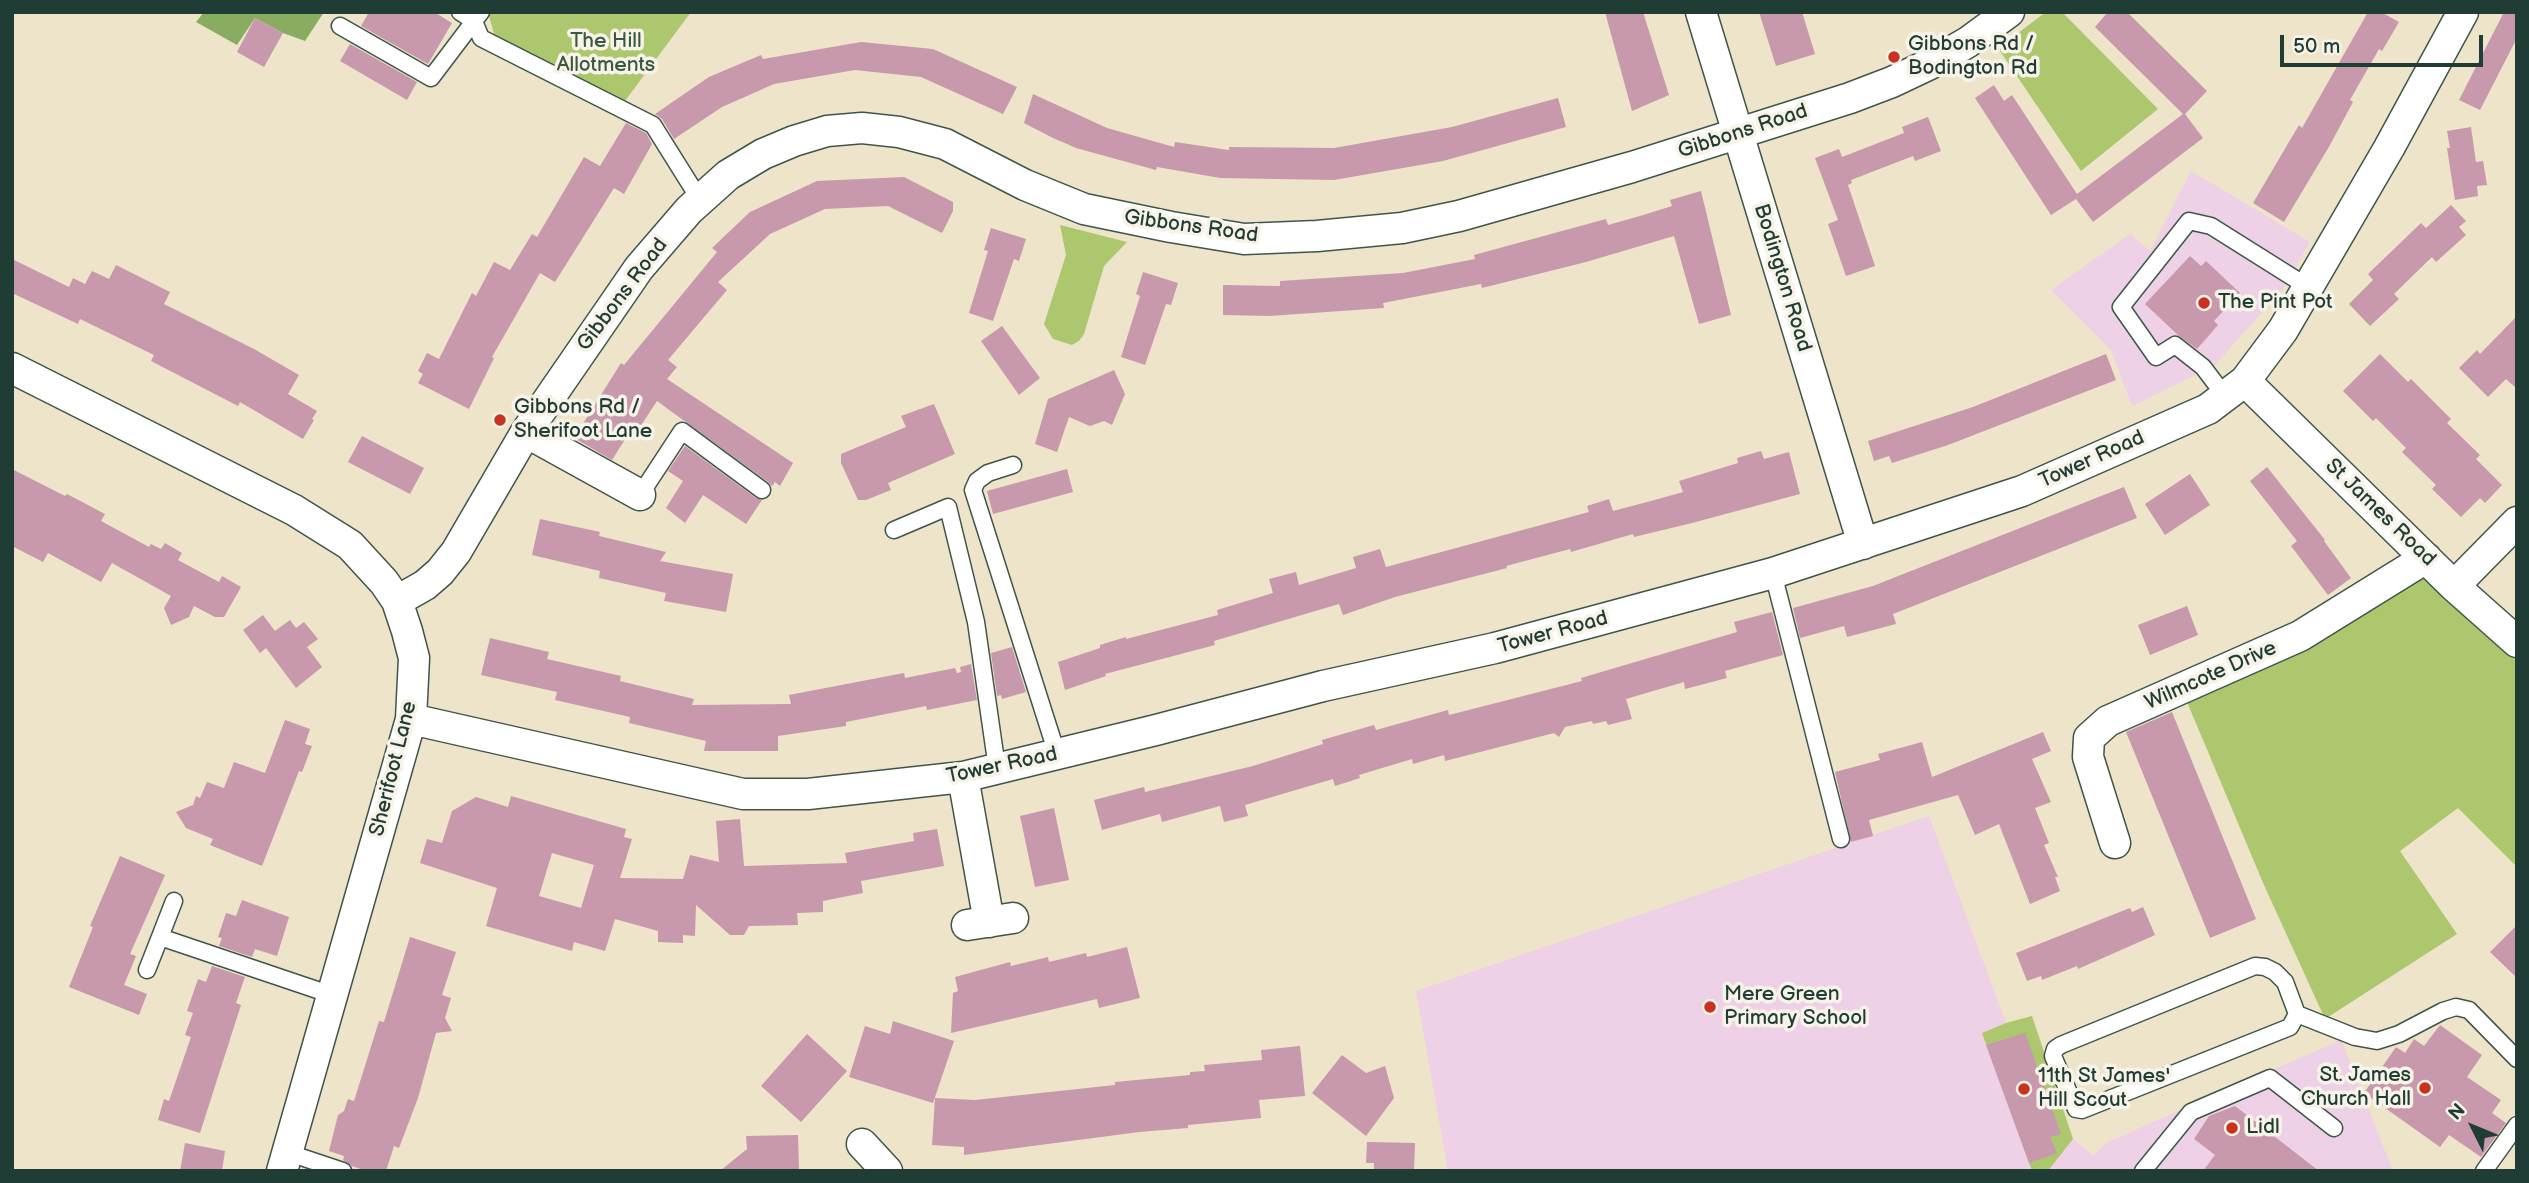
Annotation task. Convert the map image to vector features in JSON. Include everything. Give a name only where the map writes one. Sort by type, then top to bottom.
[{"type":"street","name":"Bodington Road","points":[[1701,12],[1863,544]]},
{"type":"street","name":"Gibbons Road","points":[[397,601],[433,579],[456,552],[526,432],[639,268],[701,200],[728,175],[784,145],[827,131],[862,128],[899,132],[945,144],[1025,185],[1084,209],[1244,239],[1402,229],[1459,216],[1739,133],[1892,82],[1968,41],[2009,12]]},
{"type":"street","name":"Tower Road","points":[[411,719],[743,794],[808,794],[963,777],[1323,686],[1495,648],[1773,573],[2022,491],[2208,409],[2235,388],[2283,330],[2389,148],[2463,12]]},
{"type":"street","name":"Sherifoot Lane","points":[[12,369],[294,510],[349,545],[384,582],[397,601],[414,658],[411,719],[284,1162]]},
{"type":"street","name":"St James Road","points":[[2235,388],[2517,642]]},
{"type":"street","points":[[526,432],[640,495]]},
{"type":"street","points":[[2454,586],[2517,522]]},
{"type":"street","name":"Wilmcote Drive","points":[[2115,843],[2088,757],[2089,738],[2108,721],[2300,636],[2426,558]]},
{"type":"street","points":[[963,777],[990,922]]},
{"type":"street","points":[[862,1144],[887,1171]]},
{"type":"lane","points":[[460,12],[477,17]]},
{"type":"lane","points":[[340,26],[431,78],[477,17]]},
{"type":"lane","points":[[477,17],[481,38],[653,125],[701,200]]},
{"type":"lane","points":[[2235,388],[2175,345],[2156,357],[2121,307],[2189,221],[2211,226],[2308,287]]},
{"type":"lane","points":[[640,495],[682,431],[762,490]]},
{"type":"lane","points":[[1013,465],[988,473],[977,481],[973,490],[1057,754]]},
{"type":"lane","points":[[894,530],[948,507],[976,622],[997,768]]},
{"type":"lane","points":[[1773,573],[1841,839]]},
{"type":"lane","points":[[147,970],[174,901]]},
{"type":"lane","points":[[160,937],[332,995]]},
{"type":"lane","points":[[2297,1014],[2290,1027],[2090,1109],[2076,1109],[2053,1056],[2055,1049],[2061,1045],[2255,966],[2275,972],[2284,982],[2297,1014],[2355,1037],[2377,1041],[2399,1034],[2456,1007],[2469,1010],[2517,1059]]},
{"type":"lane","points":[[2143,1171],[2191,1112],[2270,1078],[2334,1128]]},
{"type":"lane","points":[[2484,1171],[2517,1125]]},
{"type":"lane","points":[[284,1162],[343,1171]]},
{"type":"shaded area","points":[[2191,171],[2310,242],[2282,290],[2214,366],[2132,406],[2111,350],[2051,290],[2130,234],[2150,251]]},
{"type":"shaded area","name":"Mere Green Primary School","points":[[1929,816],[2006,1023],[1982,1033],[2032,1171],[1448,1171],[1416,991]]},
{"type":"shaded area","points":[[2341,1040],[2393,1171],[2049,1171],[2073,1139],[2093,1155],[2108,1142]]},
{"type":"green space","points":[[204,12],[324,12],[305,41],[255,18],[237,45],[196,22]]},
{"type":"green space","name":"The Hill Allotments","points":[[481,12],[691,12],[619,109],[496,41],[489,16]]},
{"type":"green space","points":[[2046,12],[2062,12],[2158,109],[2081,171],[1998,48]]},
{"type":"green space","points":[[1060,225],[1127,242],[1104,266],[1084,334],[1072,345],[1053,339],[1044,324],[1066,255]]},
{"type":"green space","points":[[2425,573],[2517,655],[2517,867],[2458,808],[2400,851],[2457,934],[2325,1019],[2264,885],[2187,702]]},
{"type":"green space","name":"11th St James' Hill Scout","points":[[2032,1016],[2073,1139],[2048,1171],[2032,1171],[1982,1033]]},
{"type":"building","points":[[369,12],[434,12],[452,23],[428,64],[361,26]]},
{"type":"building","points":[[1605,12],[1643,12],[1669,95],[1632,111]]},
{"type":"building","points":[[1759,12],[1802,12],[1815,54],[1776,66]]},
{"type":"building","points":[[2108,12],[2127,12],[2207,91],[2185,114],[2203,138],[2093,222],[2076,199],[2051,215],[1975,98],[1994,85],[2004,101],[2012,95],[2077,194],[2183,114],[2095,27]]},
{"type":"building","points":[[2368,12],[2381,12],[2399,22],[2382,51],[2379,49],[2350,100],[2353,102],[2330,145],[2284,222],[2253,203],[2299,125],[2302,128]]},
{"type":"building","points":[[2504,12],[2517,12],[2517,38],[2480,110],[2459,100]]},
{"type":"building","points":[[255,18],[283,33],[264,67],[237,52]]},
{"type":"building","points":[[861,42],[933,49],[1017,87],[1003,114],[921,77],[855,70],[774,84],[722,107],[674,139],[662,119],[655,114],[709,77],[761,55],[763,59]]},
{"type":"building","points":[[350,44],[417,82],[407,100],[340,61]]},
{"type":"building","points":[[1033,94],[1107,128],[1174,147],[1175,142],[1229,150],[1229,147],[1334,148],[1452,127],[1558,98],[1566,127],[1443,161],[1334,180],[1220,178],[1157,167],[1156,170],[1076,148],[1051,137],[1024,123]]},
{"type":"building","points":[[1928,117],[1941,151],[1915,161],[1913,156],[1851,180],[1852,183],[1848,185],[1875,266],[1846,276],[1828,224],[1838,220],[1815,158],[1839,149],[1842,157],[1904,133],[1902,127]]},
{"type":"building","points":[[626,123],[646,133],[652,144],[624,194],[614,188],[555,282],[540,273],[492,357],[494,358],[469,409],[418,383],[423,374],[418,371],[427,353],[439,359],[472,293],[476,296],[494,262],[510,270],[532,234],[537,237],[584,157],[600,166]]},
{"type":"building","points":[[2471,127],[2476,162],[2483,161],[2487,185],[2477,186],[2478,196],[2455,200],[2447,131]]},
{"type":"building","points":[[904,177],[953,202],[953,211],[942,233],[888,206],[825,209],[770,234],[718,282],[727,290],[668,360],[677,367],[667,379],[793,463],[780,486],[775,482],[772,486],[657,401],[634,436],[629,433],[612,460],[574,438],[621,363],[624,365],[717,252],[712,248],[750,212],[817,181]]},
{"type":"building","points":[[1701,191],[1731,315],[1699,324],[1674,236],[1482,288],[1481,284],[1383,303],[1384,308],[1269,316],[1223,315],[1223,285],[1280,286],[1280,281],[1403,273],[1475,259],[1474,255],[1606,219],[1608,225],[1640,216],[1672,206],[1670,200]]},
{"type":"building","points":[[2451,205],[2466,221],[2459,227],[2466,235],[2436,262],[2432,257],[2394,294],[2399,299],[2370,326],[2349,304],[2373,280],[2368,274],[2421,223],[2426,228]]},
{"type":"building","points":[[991,228],[1026,239],[1019,261],[1014,259],[993,321],[969,313],[988,251],[984,250]]},
{"type":"building","name":"The Pint Pot","points":[[2190,256],[2201,266],[2206,261],[2240,293],[2214,321],[2218,325],[2197,349],[2145,304]]},
{"type":"building","points":[[12,259],[69,287],[73,278],[85,284],[92,271],[109,279],[116,265],[170,292],[164,304],[299,375],[288,394],[317,411],[312,419],[314,420],[303,439],[240,402],[238,406],[151,361],[154,355],[80,319],[78,324],[12,293]]},
{"type":"building","points":[[1143,272],[1178,283],[1171,305],[1166,304],[1145,365],[1121,357],[1140,296],[1136,294]]},
{"type":"building","points":[[2517,316],[2517,389],[2506,379],[2488,397],[2459,368],[2477,350],[2480,354]]},
{"type":"building","points":[[1002,326],[1040,378],[1019,395],[981,341]]},
{"type":"building","points":[[2106,354],[2116,380],[1948,445],[1892,463],[1889,456],[1874,461],[1868,441],[1973,407]]},
{"type":"building","points":[[2380,354],[2408,382],[2411,379],[2451,419],[2447,423],[2480,455],[2476,459],[2502,485],[2485,503],[2480,498],[2461,517],[2432,489],[2436,485],[2402,452],[2406,448],[2376,418],[2373,421],[2343,391]]},
{"type":"building","points":[[1114,370],[1125,394],[1112,425],[1104,421],[1090,426],[1069,417],[1057,452],[1035,444],[1048,399]]},
{"type":"building","points":[[934,404],[955,454],[888,483],[891,490],[866,500],[858,500],[841,463],[841,454],[906,427],[901,416]]},
{"type":"building","points":[[362,436],[424,468],[410,494],[348,462]]},
{"type":"building","points":[[685,446],[762,500],[746,524],[703,495],[685,523],[666,508],[683,481],[668,471]]},
{"type":"building","points":[[1761,451],[1764,459],[1789,452],[1800,494],[1634,537],[1633,534],[1571,552],[1570,549],[1395,597],[1343,615],[1339,604],[1214,641],[1215,645],[1105,674],[1106,676],[1065,690],[1058,662],[1126,637],[1218,615],[1217,610],[1273,593],[1269,579],[1296,572],[1299,585],[1356,568],[1353,557],[1380,549],[1386,567],[1589,512],[1587,506],[1609,499],[1613,511],[1683,492],[1679,481],[1738,463],[1737,458]]},
{"type":"building","points":[[2267,467],[2325,540],[2351,578],[2328,595],[2291,546],[2297,541],[2250,481]]},
{"type":"building","points":[[12,469],[105,514],[101,521],[149,547],[151,544],[161,549],[165,543],[182,553],[178,560],[219,582],[222,576],[241,587],[224,617],[215,617],[194,606],[189,617],[171,625],[164,608],[171,596],[112,563],[101,582],[48,553],[43,562],[12,546]]},
{"type":"building","points":[[1067,469],[1073,492],[993,514],[987,491]]},
{"type":"building","points":[[2190,474],[2210,505],[2165,535],[2145,504]]},
{"type":"building","points":[[2124,487],[2137,518],[1893,614],[1896,624],[1847,637],[1844,626],[1800,638],[1793,608],[1873,586]]},
{"type":"building","points":[[540,519],[600,532],[599,536],[666,552],[660,561],[733,574],[726,612],[664,601],[666,593],[599,578],[600,571],[532,555]]},
{"type":"building","points":[[2187,606],[2198,635],[2150,655],[2138,625]]},
{"type":"building","points":[[1772,612],[1783,655],[1725,671],[1727,678],[1685,689],[1684,682],[1626,699],[1632,719],[1608,725],[1606,721],[1593,724],[1592,721],[1565,727],[1559,737],[1554,733],[1445,761],[1444,755],[1413,764],[1412,759],[1359,775],[1360,778],[1335,786],[1333,779],[1245,805],[1248,816],[1224,822],[1220,806],[1162,822],[1160,814],[1102,830],[1094,800],[1144,787],[1145,792],[1253,766],[1323,744],[1322,740],[1374,725],[1376,730],[1448,710],[1449,715],[1582,681],[1581,678],[1737,632],[1734,622]]},
{"type":"building","points":[[263,615],[275,631],[290,620],[296,628],[304,622],[318,639],[307,647],[322,667],[296,688],[266,648],[260,653],[243,630]]},
{"type":"building","points":[[490,638],[549,652],[547,659],[621,676],[620,681],[694,699],[692,705],[791,704],[789,695],[904,673],[905,678],[955,668],[957,673],[961,672],[960,667],[971,664],[977,700],[927,710],[926,706],[846,722],[846,726],[778,736],[778,751],[704,751],[706,741],[629,723],[630,717],[555,700],[557,692],[481,675]]},
{"type":"building","points":[[1012,647],[1026,692],[1002,699],[1001,695],[997,696],[991,653]]},
{"type":"building","points":[[2172,712],[2256,919],[2210,938],[2126,732]]},
{"type":"building","points":[[285,720],[310,729],[305,744],[312,746],[302,772],[299,771],[262,866],[210,845],[213,839],[186,828],[176,812],[193,805],[196,796],[200,798],[207,782],[224,788],[234,762],[265,773]]},
{"type":"building","points":[[2043,732],[2051,751],[2032,759],[2051,802],[2035,808],[2049,843],[2044,845],[2058,877],[2055,877],[2060,891],[2030,904],[1999,824],[1975,835],[1958,795],[1869,820],[1873,836],[1851,842],[1835,772],[1880,760],[1878,754],[1922,742],[1932,777]]},
{"type":"building","points":[[511,796],[626,829],[624,837],[632,839],[620,878],[683,879],[690,855],[719,862],[716,821],[740,819],[744,866],[847,863],[845,853],[914,841],[913,833],[937,829],[944,866],[861,881],[863,893],[823,901],[823,912],[797,913],[798,925],[749,926],[744,935],[730,935],[696,905],[695,936],[683,935],[683,943],[658,942],[658,931],[615,919],[605,951],[574,942],[572,951],[486,926],[497,888],[420,863],[427,839],[442,843],[452,811],[476,797],[508,807]],"holes":[[[552,853],[594,865],[581,908],[539,896]]]},
{"type":"building","points":[[1054,808],[1069,880],[1035,887],[1020,816]]},
{"type":"building","points":[[120,856],[165,875],[130,954],[136,956],[124,985],[147,994],[139,1015],[69,987],[93,927],[90,926]]},
{"type":"building","points":[[242,900],[289,917],[277,956],[255,949],[252,957],[219,946],[222,938],[218,937],[226,913],[236,916]]},
{"type":"building","points":[[2143,907],[2155,935],[2078,969],[2077,966],[2042,980],[2041,976],[2027,981],[2016,953],[2130,908],[2132,912]]},
{"type":"building","points":[[2517,925],[2517,978],[2490,952]]},
{"type":"building","points":[[410,937],[456,952],[442,995],[451,998],[445,1018],[452,1031],[436,1033],[418,1098],[399,1148],[394,1146],[386,1171],[366,1171],[343,1160],[344,1156],[329,1151],[338,1115],[344,1111],[348,1099],[354,1101],[379,1021],[384,1022]]},
{"type":"building","points":[[1127,947],[1140,998],[1099,1008],[1097,999],[951,1033],[953,993],[958,991],[955,977],[1010,962],[1011,966],[1048,957],[1049,962],[1086,953],[1087,957]]},
{"type":"building","points":[[212,966],[245,977],[236,1003],[241,1005],[200,1133],[158,1120],[164,1099],[169,1101],[191,1037],[185,1035],[193,1013],[187,1011],[198,979],[206,982]]},
{"type":"building","points":[[893,1021],[954,1041],[933,1103],[849,1077],[865,1026],[890,1034]]},
{"type":"building","name":"St. James Church Hall","points":[[2440,1025],[2482,1055],[2467,1077],[2501,1100],[2492,1113],[2506,1123],[2481,1157],[2449,1135],[2440,1147],[2364,1093],[2396,1047],[2405,1053],[2414,1039],[2424,1046]]},
{"type":"building","name":"11th St James' Hill Scout","points":[[2025,1033],[2061,1134],[2050,1137],[2057,1153],[2029,1163],[1986,1045]]},
{"type":"building","points":[[807,1034],[847,1071],[801,1122],[761,1086]]},
{"type":"building","points":[[1300,1046],[1305,1096],[1259,1100],[1261,1118],[964,1155],[964,1147],[932,1145],[935,1098],[975,1100],[1190,1075],[1190,1072],[1205,1071],[1204,1065],[1262,1060],[1261,1050]]},
{"type":"building","points":[[1342,1055],[1366,1073],[1385,1066],[1394,1098],[1366,1136],[1312,1093]]},
{"type":"building","name":"Lidl","points":[[2235,1106],[2319,1171],[2203,1171],[2215,1155],[2194,1139],[2209,1116]]},
{"type":"building","points":[[798,1135],[799,1170],[720,1171],[747,1149],[746,1136]]},
{"type":"building","points":[[1367,1142],[1415,1143],[1414,1171],[1374,1171],[1374,1163],[1366,1163]]},
{"type":"building","points":[[185,1143],[225,1151],[222,1171],[180,1171]]},
{"type":"place","name":"Gibbons Rd / Bodington Rd","points":[[1894,57]]},
{"type":"place","name":"The Pint Pot","points":[[2204,303]]},
{"type":"place","name":"Gibbons Rd / Sherifoot Lane","points":[[500,420]]},
{"type":"place","name":"Mere Green Primary School","points":[[1710,1007]]},
{"type":"place","name":"St. James Church Hall","points":[[2425,1088]]},
{"type":"place","name":"11th St James' Hill Scout","points":[[2024,1089]]},
{"type":"place","name":"Lidl","points":[[2232,1128]]}]
